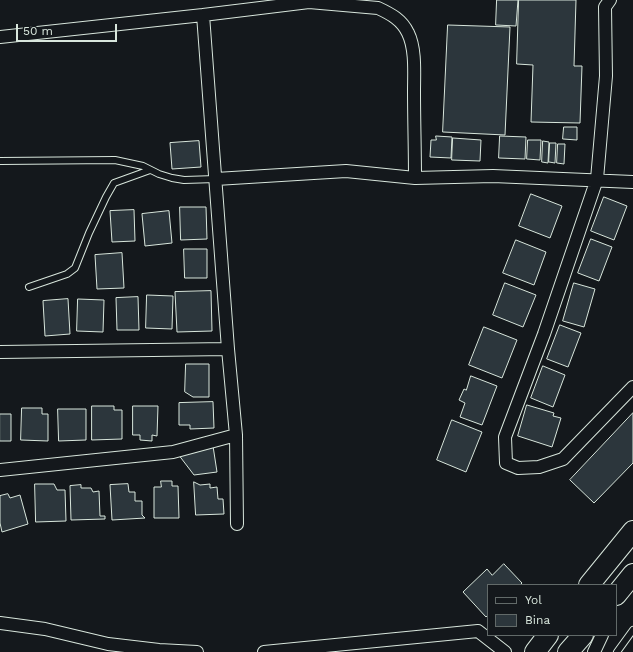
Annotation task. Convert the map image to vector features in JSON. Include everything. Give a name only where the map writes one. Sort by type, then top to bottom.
[{"type":"highway","points":[[590,584],[633,531]]},
{"type":"highway","points":[[617,594],[633,574]]},
{"type":"highway","points":[[535,652],[547,636]]},
{"type":"highway","points":[[568,652],[582,636]]},
{"type":"street","points":[[0,37],[309,2],[378,8],[389,13],[398,20],[409,35],[413,58],[415,178]]},
{"type":"street","points":[[605,2],[606,76],[597,179],[544,334],[505,437],[506,462],[518,468],[539,467],[563,459],[633,387]]},
{"type":"street","points":[[203,15],[228,349],[236,435],[237,524]]},
{"type":"street","points":[[216,179],[346,171],[415,178],[493,176],[597,179],[633,182]]},
{"type":"street","points":[[0,352],[228,349]]},
{"type":"street","points":[[0,470],[173,452],[236,435]]},
{"type":"street","points":[[0,623],[45,629],[108,644],[159,650],[197,652]]},
{"type":"street","points":[[264,652],[478,631],[505,652]]},
{"type":"street","points":[[594,652],[602,636]]},
{"type":"lane","points":[[0,161],[115,160],[143,166],[172,178],[184,180],[216,179]]},
{"type":"lane","points":[[29,287],[67,274],[75,268],[89,233],[114,183],[150,170]]},
{"type":"lane","points":[[617,652],[633,630]]},
{"type":"building","points":[[497,0],[518,0],[516,26],[496,25]]},
{"type":"building","points":[[519,0],[576,0],[574,66],[582,66],[580,123],[531,122],[533,65],[517,64]]},
{"type":"building","points":[[448,25],[510,27],[505,135],[443,132]]},
{"type":"building","points":[[564,127],[577,127],[577,140],[563,139]]},
{"type":"building","points":[[436,136],[452,137],[451,158],[430,157],[431,140],[436,140]]},
{"type":"building","points":[[500,136],[526,137],[525,159],[499,158]]},
{"type":"building","points":[[453,138],[481,140],[480,161],[452,160]]},
{"type":"building","points":[[528,140],[541,140],[540,160],[527,159]]},
{"type":"building","points":[[199,141],[201,167],[172,169],[170,143]]},
{"type":"building","points":[[543,141],[549,142],[548,163],[542,162]]},
{"type":"building","points":[[550,143],[556,143],[555,163],[549,162]]},
{"type":"building","points":[[558,144],[565,144],[564,164],[557,163]]},
{"type":"building","points":[[531,194],[562,206],[550,238],[519,226]]},
{"type":"building","points":[[604,197],[627,206],[614,240],[591,231]]},
{"type":"building","points":[[180,207],[206,207],[207,239],[181,240]]},
{"type":"building","points":[[134,210],[135,241],[112,242],[110,211]]},
{"type":"building","points":[[169,211],[172,243],[145,246],[142,214]]},
{"type":"building","points":[[591,239],[612,247],[599,281],[578,273]]},
{"type":"building","points":[[516,240],[546,252],[534,285],[503,273]]},
{"type":"building","points":[[184,249],[207,249],[207,278],[185,278]]},
{"type":"building","points":[[122,253],[124,288],[97,289],[95,255]]},
{"type":"building","points":[[505,283],[536,295],[523,327],[493,315]]},
{"type":"building","points":[[574,283],[595,289],[584,327],[563,321]]},
{"type":"building","points":[[211,291],[212,331],[177,332],[175,292]]},
{"type":"building","points":[[147,295],[173,296],[172,329],[146,328]]},
{"type":"building","points":[[138,297],[139,330],[117,330],[116,298]]},
{"type":"building","points":[[68,299],[70,334],[45,336],[43,301]]},
{"type":"building","points":[[78,299],[104,300],[103,332],[77,331]]},
{"type":"building","points":[[560,325],[581,333],[568,367],[547,359]]},
{"type":"building","points":[[484,327],[517,340],[502,378],[469,365]]},
{"type":"building","points":[[186,364],[209,364],[209,397],[193,397],[185,392]]},
{"type":"building","points":[[543,366],[565,375],[553,407],[531,398]]},
{"type":"building","points":[[471,376],[497,386],[482,425],[460,417],[465,403],[459,400],[464,389],[466,390]]},
{"type":"building","points":[[213,402],[214,428],[190,429],[190,425],[179,425],[179,403]]},
{"type":"building","points":[[527,405],[554,413],[553,416],[561,418],[552,447],[518,436]]},
{"type":"building","points":[[92,406],[114,406],[114,410],[122,410],[122,439],[92,440]]},
{"type":"building","points":[[133,406],[158,406],[157,436],[152,435],[152,441],[140,440],[140,435],[133,435]]},
{"type":"building","points":[[22,408],[42,408],[42,414],[48,414],[48,441],[21,440]]},
{"type":"building","points":[[58,409],[86,409],[86,440],[59,441]]},
{"type":"building","points":[[633,413],[633,463],[594,503],[570,480]]},
{"type":"building","points":[[0,414],[11,414],[11,441],[0,441]]},
{"type":"building","points":[[452,420],[482,432],[466,472],[437,460]]},
{"type":"building","points":[[213,446],[217,472],[194,475],[178,454]]},
{"type":"building","points":[[161,481],[172,481],[172,486],[178,486],[179,518],[154,518],[154,487],[161,487]]},
{"type":"building","points":[[194,482],[200,485],[210,484],[210,488],[217,487],[218,499],[223,499],[224,514],[196,515]]},
{"type":"building","points":[[35,484],[54,484],[57,490],[65,490],[66,521],[36,522]]},
{"type":"building","points":[[128,484],[129,492],[135,492],[135,501],[142,501],[142,515],[145,518],[112,520],[110,485]]},
{"type":"building","points":[[81,485],[81,488],[91,488],[93,492],[99,491],[100,516],[105,516],[105,519],[71,520],[70,486]]},
{"type":"building","points":[[8,494],[10,498],[20,495],[28,524],[2,532],[0,523],[0,496]]},
{"type":"building","points":[[504,564],[522,583],[487,584],[486,617],[463,592],[487,569],[492,575]]}]
